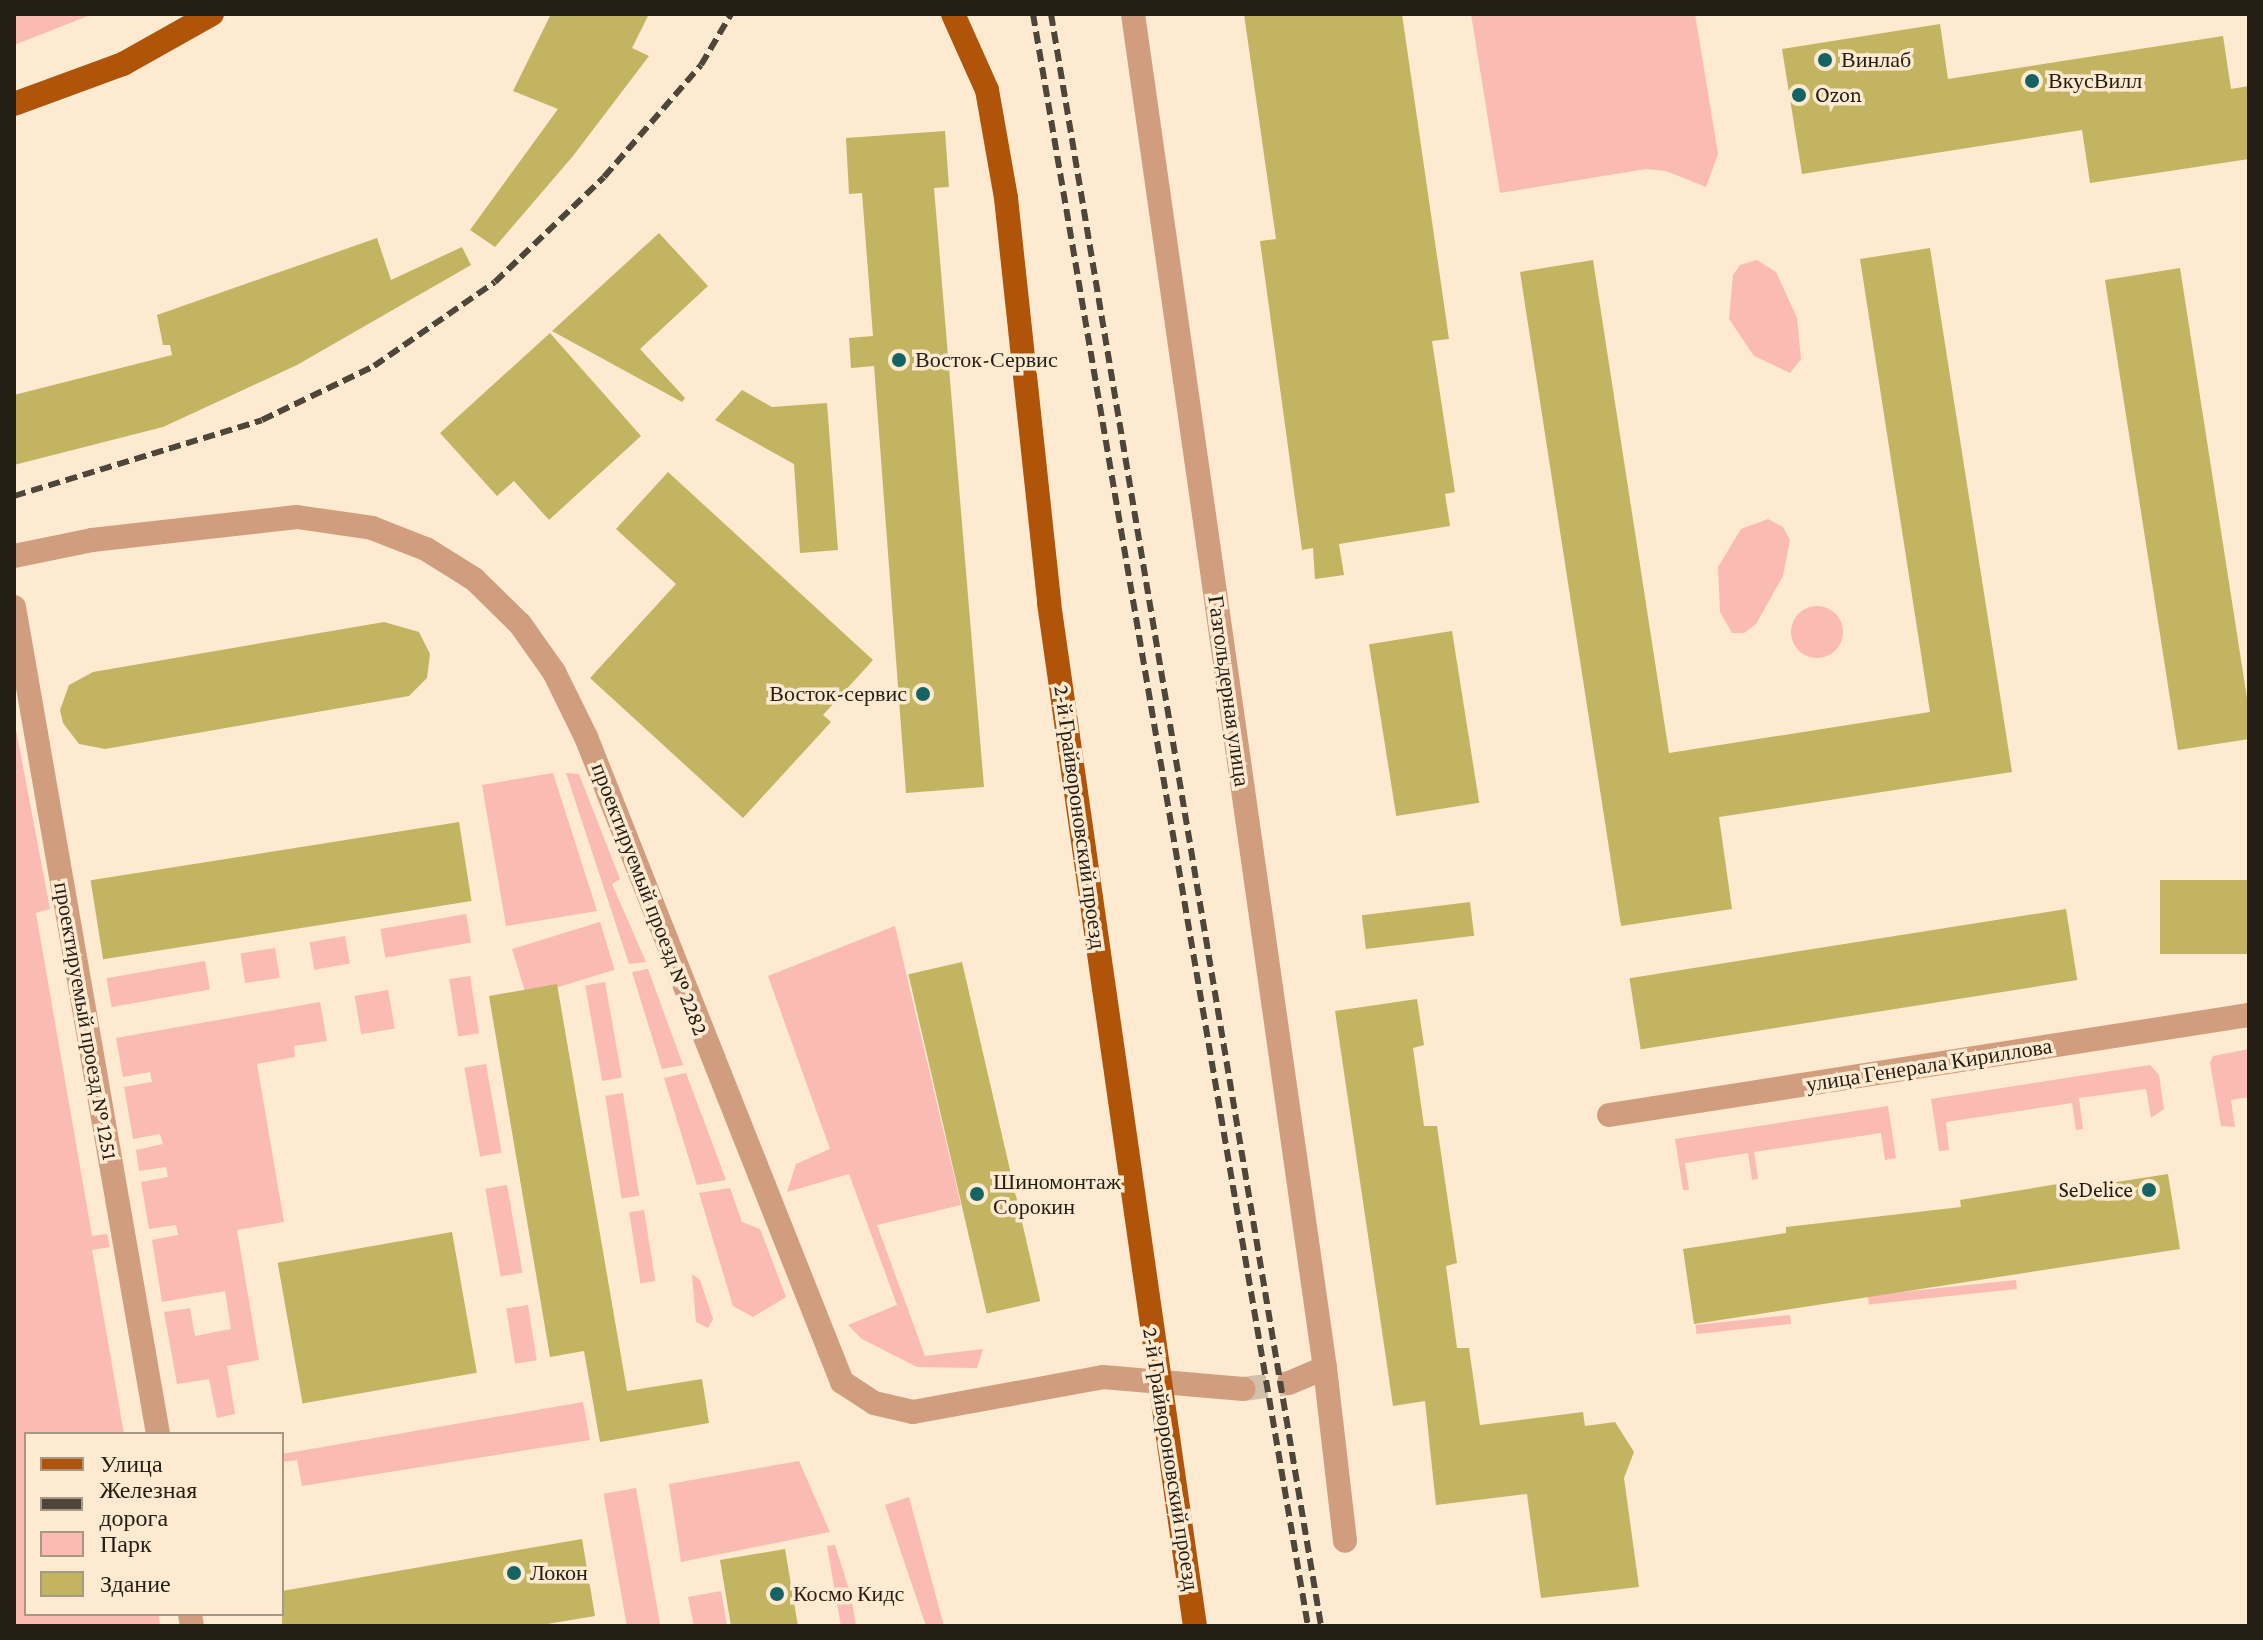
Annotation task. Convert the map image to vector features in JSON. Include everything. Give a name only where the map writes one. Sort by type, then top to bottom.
[{"type":"main road","points":[[14,104],[123,64],[212,14]]},
{"type":"main road","name":"2-й Грайвороновский проезд","points":[[953,14],[987,90],[1006,198],[1049,603],[1195,1626]]},
{"type":"street","name":"Газгольдерная улица","points":[[1133,14],[1325,1368],[1345,1541]]},
{"type":"street","name":"проектируемый проезд № 2282","points":[[14,556],[92,540],[297,517],[372,528],[426,549],[474,579],[520,624],[554,672],[586,737],[842,1382],[874,1403],[913,1412],[1103,1377],[1243,1389]]},
{"type":"street","name":"проектируемый проезд № 1251","points":[[14,607],[158,1432]]},
{"type":"street","name":"улица Генерала Кириллова","points":[[1609,1115],[2249,1015]]},
{"type":"street","points":[[1289,1383],[1325,1368]]},
{"type":"green space","points":[[14,14],[93,14],[14,45]]},
{"type":"green space","points":[[1471,14],[1695,14],[1718,154],[1706,187],[1666,171],[1646,169],[1500,193]]},
{"type":"green space","points":[[1757,260],[1776,272],[1797,318],[1801,359],[1790,373],[1754,356],[1729,319],[1733,275],[1740,265]]},
{"type":"green space","points":[[1768,519],[1783,527],[1790,540],[1783,576],[1756,624],[1744,633],[1732,633],[1720,612],[1718,567],[1741,529]]},
{"type":"green space","points":[[1817,606],[1836,613],[1843,632],[1836,651],[1817,658],[1798,651],[1791,632],[1798,613]]},
{"type":"green space","points":[[14,719],[50,909],[36,913],[92,1236],[107,1234],[110,1247],[92,1250],[124,1432],[24,1432],[24,1616],[159,1616],[160,1626],[14,1626]]},
{"type":"green space","points":[[553,773],[597,911],[506,926],[482,785]]},
{"type":"green space","points":[[566,773],[579,774],[620,879],[612,884],[646,962],[629,964]]},
{"type":"green space","points":[[466,914],[471,943],[385,958],[380,929]]},
{"type":"green space","points":[[600,922],[615,970],[527,997],[512,949]]},
{"type":"green space","points":[[895,926],[961,1205],[877,1225],[925,1356],[983,1349],[977,1368],[917,1367],[862,1339],[848,1325],[897,1305],[849,1174],[787,1192],[796,1164],[830,1149],[768,976]]},
{"type":"green space","points":[[345,936],[350,964],[314,970],[310,942]]},
{"type":"green space","points":[[275,948],[280,978],[245,983],[240,953]]},
{"type":"green space","points":[[205,961],[210,990],[112,1007],[107,978]]},
{"type":"green space","points":[[648,969],[683,1065],[662,1069],[632,972]]},
{"type":"green space","points":[[470,976],[479,1033],[458,1037],[449,979]]},
{"type":"green space","points":[[605,982],[622,1078],[602,1081],[585,985]]},
{"type":"green space","points":[[388,990],[395,1028],[361,1034],[355,996]]},
{"type":"green space","points":[[320,1002],[327,1041],[294,1046],[295,1057],[257,1064],[284,1222],[237,1230],[259,1360],[227,1366],[235,1414],[217,1418],[209,1379],[177,1384],[164,1312],[190,1308],[195,1336],[231,1329],[225,1291],[162,1302],[152,1240],[178,1235],[176,1225],[149,1229],[141,1182],[168,1177],[166,1167],[139,1171],[136,1150],[163,1144],[160,1134],[133,1139],[124,1087],[152,1082],[150,1072],[123,1077],[116,1038]]},
{"type":"green space","points":[[2249,1049],[2249,1097],[2231,1100],[2235,1127],[2221,1126],[2210,1063],[2213,1056]]},
{"type":"green space","points":[[486,1064],[502,1153],[480,1156],[464,1068]]},
{"type":"green space","points":[[2150,1065],[2159,1075],[2164,1109],[2151,1118],[2146,1089],[2079,1098],[2083,1129],[2076,1130],[2072,1103],[1946,1122],[1949,1150],[1939,1151],[1931,1099]]},
{"type":"green space","points":[[686,1073],[726,1180],[697,1185],[664,1078]]},
{"type":"green space","points":[[623,1093],[639,1196],[621,1199],[605,1096]]},
{"type":"green space","points":[[1888,1106],[1896,1158],[1885,1160],[1881,1133],[1754,1152],[1758,1179],[1752,1180],[1748,1153],[1685,1163],[1689,1190],[1683,1190],[1675,1139]]},
{"type":"green space","points":[[507,1185],[522,1273],[501,1276],[485,1189]]},
{"type":"green space","points":[[730,1188],[742,1222],[760,1229],[786,1297],[753,1317],[733,1306],[699,1193]]},
{"type":"green space","points":[[644,1210],[655,1281],[640,1283],[629,1212]]},
{"type":"green space","points":[[692,1274],[700,1280],[713,1319],[708,1328],[696,1322]]},
{"type":"green space","points":[[2016,1280],[2017,1289],[1869,1305],[1868,1296]]},
{"type":"green space","points":[[528,1305],[537,1360],[515,1364],[506,1308]]},
{"type":"green space","points":[[1790,1315],[1791,1324],[1696,1334],[1696,1325]]},
{"type":"green space","points":[[583,1402],[590,1440],[302,1486],[297,1460],[284,1462],[284,1454]]},
{"type":"green space","points":[[799,1461],[830,1532],[681,1562],[669,1484]]},
{"type":"green space","points":[[636,1488],[660,1626],[627,1626],[604,1494]]},
{"type":"green space","points":[[909,1497],[944,1626],[926,1626],[885,1505]]},
{"type":"green space","points":[[835,1545],[851,1596],[856,1626],[841,1626],[827,1546]]},
{"type":"green space","points":[[721,1591],[727,1626],[694,1626],[688,1597]]},
{"type":"building","points":[[551,14],[649,14],[632,48],[649,56],[573,156],[495,247],[470,230],[558,109],[513,91]]},
{"type":"building","points":[[1244,14],[1402,14],[1449,339],[1432,341],[1455,492],[1445,494],[1450,526],[1339,544],[1344,575],[1315,579],[1313,548],[1302,550],[1260,241],[1276,239]]},
{"type":"building","points":[[1940,24],[1948,79],[2223,36],[2231,89],[2249,86],[2249,159],[2090,183],[2082,130],[1802,174],[1782,49]]},
{"type":"building","points":[[945,131],[949,187],[934,188],[984,787],[906,793],[874,366],[851,368],[849,338],[873,336],[862,193],[849,194],[846,138]]},
{"type":"building","points":[[659,233],[708,286],[640,349],[685,398],[682,402],[552,331]]},
{"type":"building","points":[[377,238],[391,280],[462,247],[471,265],[297,365],[163,427],[14,465],[14,395],[172,355],[170,345],[163,345],[157,315]]},
{"type":"building","points":[[1930,248],[2012,772],[1719,817],[1732,909],[1621,926],[1520,272],[1593,260],[1669,753],[1930,712],[1860,259]]},
{"type":"building","points":[[2180,268],[2249,711],[2249,739],[2178,750],[2105,280]]},
{"type":"building","points":[[550,333],[641,436],[549,520],[514,481],[497,496],[440,433]]},
{"type":"building","points":[[742,390],[772,407],[827,403],[838,550],[800,553],[794,464],[715,420]]},
{"type":"building","points":[[668,472],[873,660],[823,715],[831,722],[743,818],[590,678],[676,584],[616,529]]},
{"type":"building","points":[[384,622],[419,632],[430,654],[427,678],[409,696],[105,749],[79,744],[63,723],[60,710],[69,685],[93,672]]},
{"type":"building","points":[[1452,631],[1479,803],[1396,816],[1369,644]]},
{"type":"building","points":[[459,822],[472,901],[103,959],[91,880]]},
{"type":"building","points":[[2160,880],[2249,880],[2249,954],[2160,954]]},
{"type":"building","points":[[1470,902],[1474,936],[1366,949],[1362,915]]},
{"type":"building","points":[[2066,909],[2077,980],[1641,1049],[1629,978]]},
{"type":"building","points":[[962,962],[1040,1301],[987,1313],[908,974]]},
{"type":"building","points":[[557,984],[627,1391],[702,1379],[709,1423],[600,1442],[584,1351],[550,1357],[489,996]]},
{"type":"building","points":[[1417,999],[1424,1045],[1413,1048],[1424,1126],[1437,1126],[1457,1263],[1446,1266],[1457,1348],[1469,1348],[1480,1425],[1583,1412],[1585,1426],[1615,1422],[1634,1452],[1624,1478],[1639,1587],[1541,1598],[1527,1494],[1436,1505],[1425,1401],[1393,1406],[1335,1011]]},
{"type":"building","points":[[2168,1174],[2180,1249],[1694,1324],[1683,1249],[1786,1233],[1786,1227],[1961,1207],[1960,1200],[2064,1183],[2065,1190]]},
{"type":"building","points":[[452,1232],[477,1373],[303,1404],[278,1263]]},
{"type":"building","points":[[582,1539],[595,1616],[535,1626],[282,1626],[284,1591]]},
{"type":"building","points":[[785,1549],[798,1626],[731,1626],[720,1560]]},
{"type":"tunnel","points":[[1243,1389],[1289,1383]]},
{"type":"railway","points":[[14,496],[262,420],[374,366],[495,282],[604,177],[701,65],[731,14]]},
{"type":"railway","points":[[1033,14],[1308,1626]]},
{"type":"railway","points":[[1051,14],[1321,1626]]},
{"type":"place","name":"Винлаб","points":[[1825,60]]},
{"type":"place","name":"ВкусВилл","points":[[2032,81]]},
{"type":"place","name":"Ozon","points":[[1799,95]]},
{"type":"place","name":"Восток-Сервис","points":[[899,360]]},
{"type":"place","name":"Восток-сервис","points":[[923,694]]},
{"type":"place","name":"SeDelice","points":[[2149,1190]]},
{"type":"place","name":"Шиномонтаж Сорокин","points":[[977,1194]]},
{"type":"place","name":"Локон","points":[[514,1573]]},
{"type":"place","name":"Космо Кидс","points":[[777,1594]]}]
